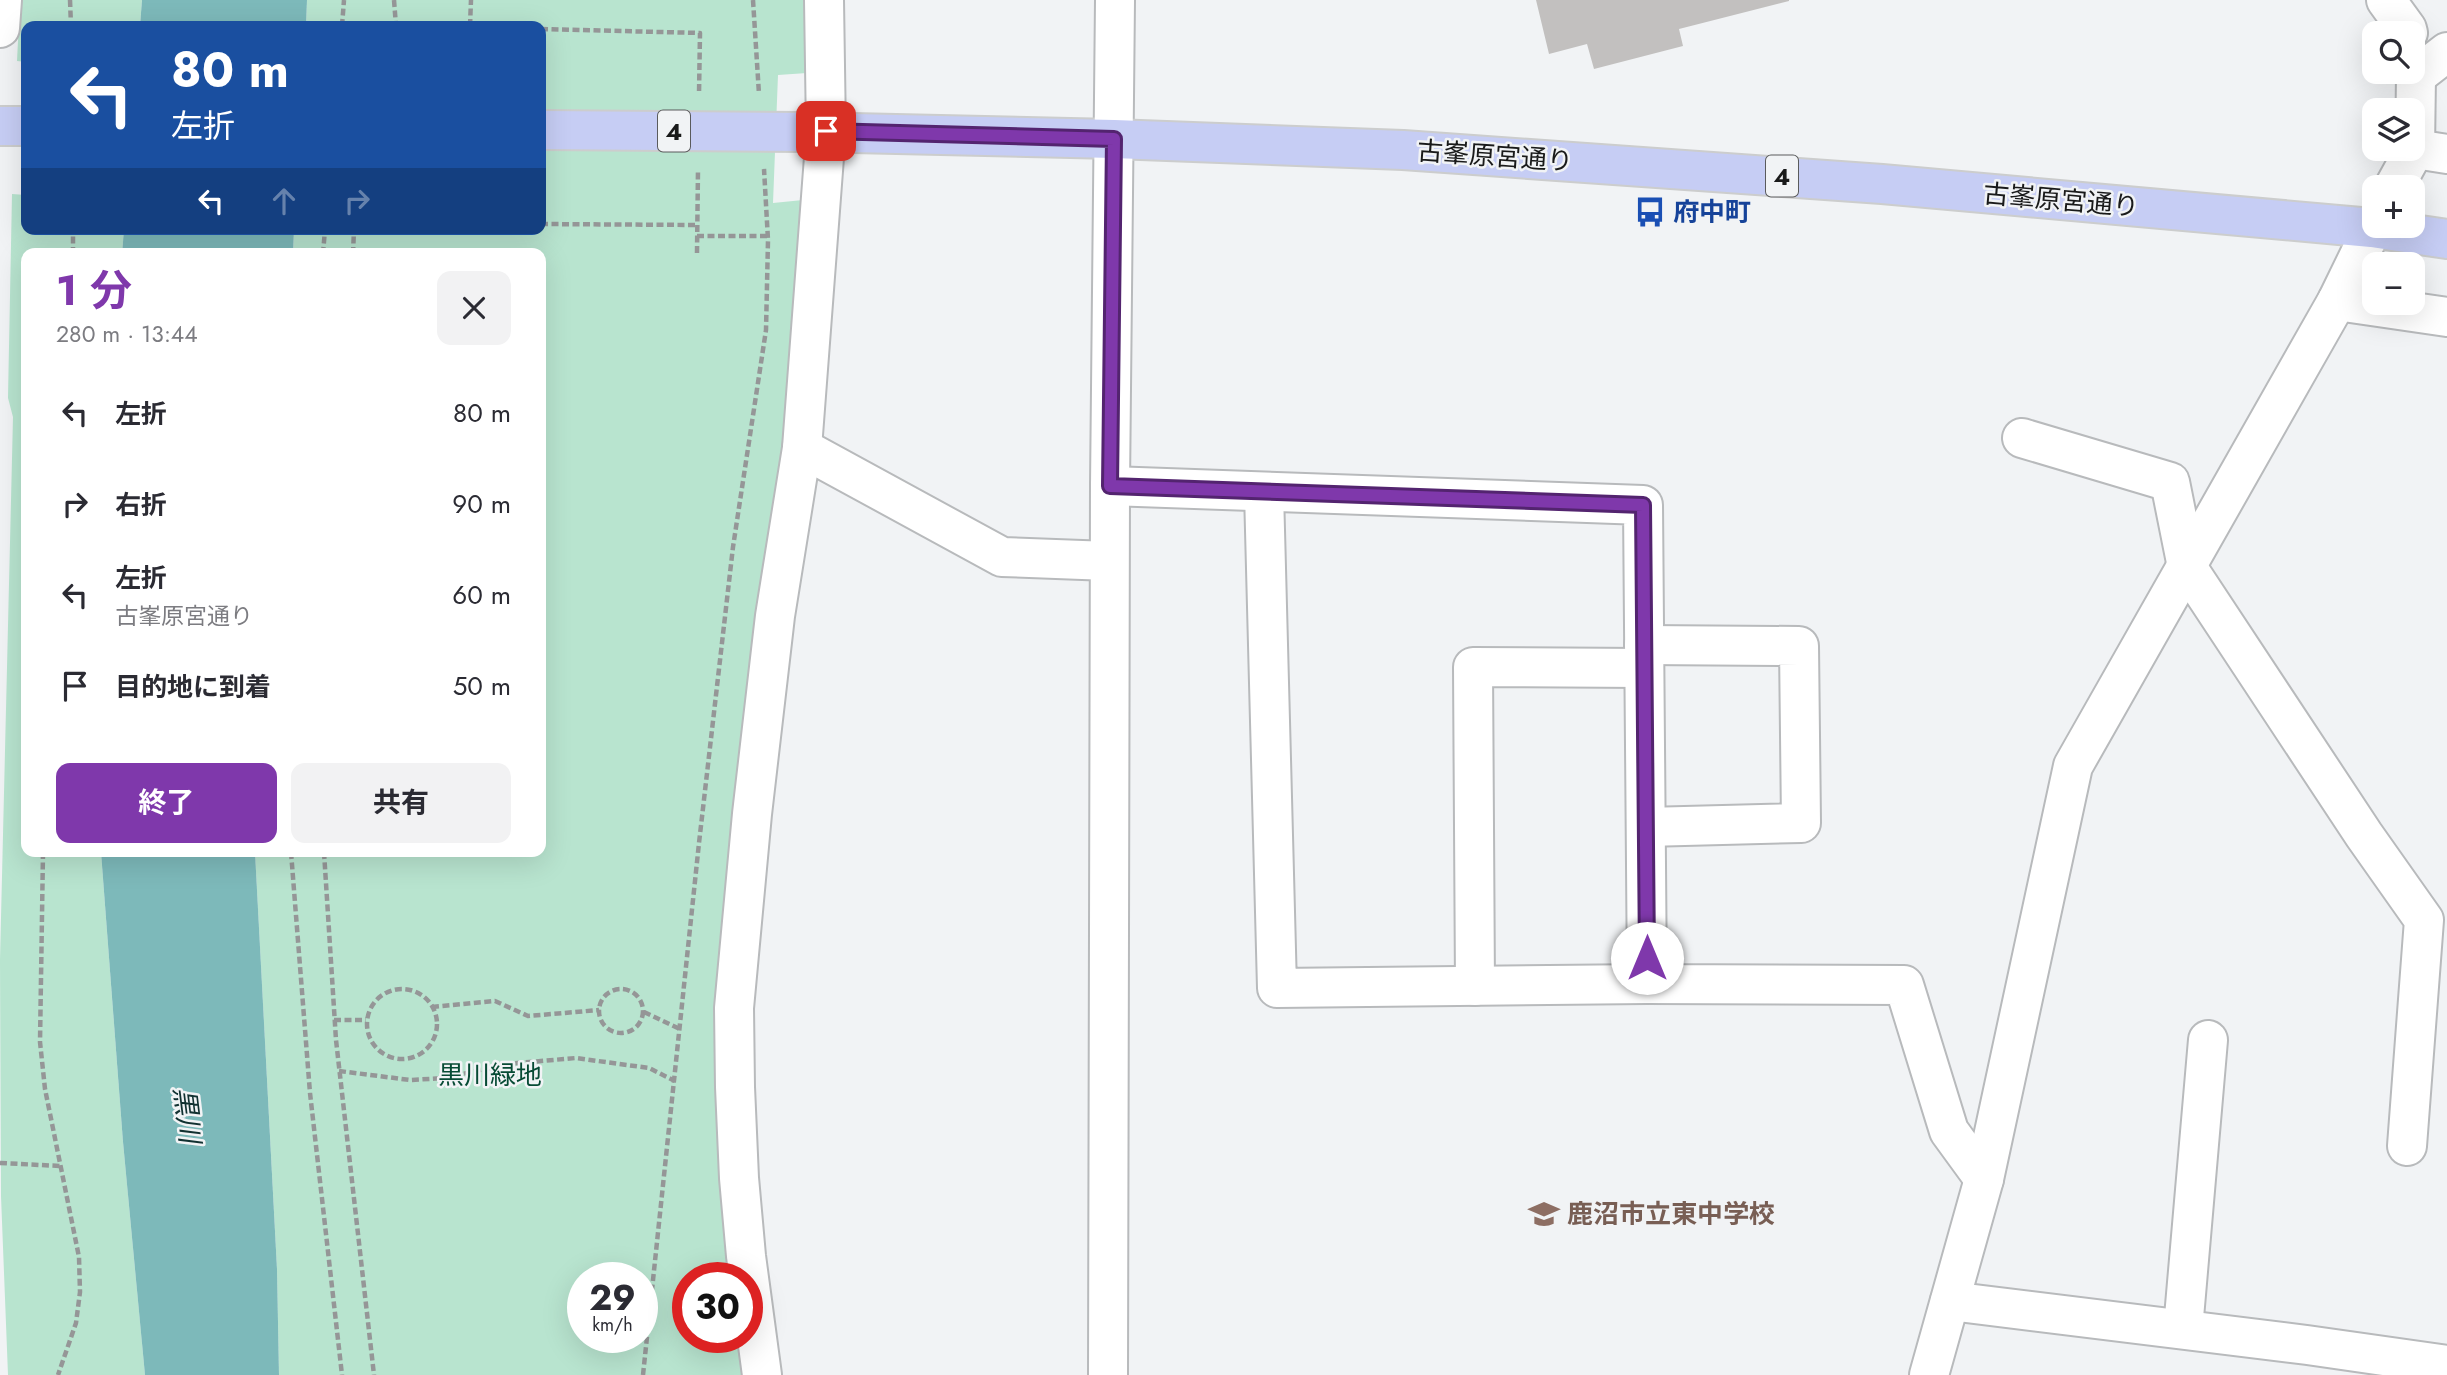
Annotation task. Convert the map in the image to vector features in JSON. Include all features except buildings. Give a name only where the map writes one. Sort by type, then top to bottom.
[{"type":"main road","name":"古峯原宮通り","points":[[546,130],[817,131],[1403,150],[1668,167],[2362,224]]},
{"type":"main road","name":"古峯原宮通り","points":[[2425,235],[2447,239]]},
{"type":"street","points":[[0,28],[2,0]]},
{"type":"street","points":[[762,1375],[739,1178],[734,1008],[752,814],[774,629],[802,448],[824,0]]},
{"type":"street","points":[[1108,1375],[1109,561],[1115,0]]},
{"type":"street","points":[[2386,0],[2401,21]]},
{"type":"street","points":[[2425,64],[2447,52]]},
{"type":"street","points":[[2406,175],[2431,151],[2418,84]]},
{"type":"street","points":[[1929,1375],[1984,1179],[2073,766],[2337,301],[2367,238]]},
{"type":"street","points":[[2337,301],[2447,317]]},
{"type":"street","points":[[2022,438],[2170,482],[2187,567],[2364,835],[2424,920],[2407,1146]]},
{"type":"street","points":[[802,448],[1002,557],[1109,561]]},
{"type":"street","points":[[1110,486],[1643,505],[1647,985]]},
{"type":"street","points":[[1264,492],[1277,988],[1904,985],[1949,1130],[1984,1179]]},
{"type":"street","points":[[1475,986],[1473,667],[1799,646],[1801,823],[1646,827]]},
{"type":"street","points":[[2183,1329],[2207,1040]]},
{"type":"street","points":[[1950,1301],[2183,1329],[2304,1360],[2447,1365]]},
{"type":"path","points":[[70,0],[71,21]]},
{"type":"path","points":[[342,21],[344,0]]},
{"type":"path","points":[[394,0],[396,21]]},
{"type":"path","points":[[470,21],[471,0]]},
{"type":"path","points":[[753,0],[759,102]]},
{"type":"path","points":[[643,1375],[733,547],[766,330],[768,236],[763,156]]},
{"type":"path","points":[[546,224],[697,225]]},
{"type":"path","points":[[697,236],[768,236]]},
{"type":"path","points":[[43,857],[40,1042],[45,1089],[79,1257],[76,1323],[58,1375]]},
{"type":"path","points":[[291,857],[310,1093],[342,1375]]},
{"type":"path","points":[[324,857],[334,1020],[374,1375]]},
{"type":"path","points":[[405,988],[430,1001],[438,1028],[433,1041],[424,1052],[412,1058],[398,1059],[385,1056],[374,1046],[368,1035],[366,1020],[370,1007],[379,997],[391,990],[405,988]]},
{"type":"path","points":[[622,988],[633,992],[640,1000],[644,1012],[640,1023],[632,1031],[620,1033],[609,1030],[601,1021],[598,1010],[602,999],[611,991],[622,988]]},
{"type":"path","points":[[432,1007],[495,1001],[528,1016],[598,1010]]},
{"type":"path","points":[[644,1012],[680,1029]]},
{"type":"path","points":[[334,1020],[366,1020]]},
{"type":"path","points":[[339,1072],[410,1080],[445,1078],[517,1062],[576,1058],[649,1068],[674,1081]]},
{"type":"path","points":[[0,1163],[61,1166]]},
{"type":"green space","points":[[20,0],[142,0],[140,21],[21,21],[21,61],[17,61]]},
{"type":"green space","name":"黒川緑地","points":[[307,0],[804,0],[807,73],[778,75],[773,203],[803,200],[738,1262],[672,1262],[672,1353],[747,1353],[750,1375],[279,1375],[277,1269],[255,857],[546,857],[546,248],[293,248],[294,235],[546,235],[546,21],[306,21]]},
{"type":"green space","points":[[12,194],[21,195],[21,235],[124,235],[122,248],[21,248],[21,857],[101,857],[123,1142],[145,1375],[8,1375],[1,1196],[0,960],[13,417],[8,398]]},
{"type":"water","points":[[142,0],[307,0],[306,21],[140,21]]},
{"type":"water","points":[[124,235],[294,235],[293,248],[122,248]]},
{"type":"water","name":"黒川","points":[[101,857],[255,857],[277,1269],[279,1375],[145,1375],[123,1142]]},
{"type":"place","name":"府中町","points":[[1650,212]]},
{"type":"place","name":"鹿沼市立東中学校","points":[[1544,1214]]},
{"type":"route","points":[[826,131],[1114,139],[1110,486],[1643,505],[1647,958]]}]
